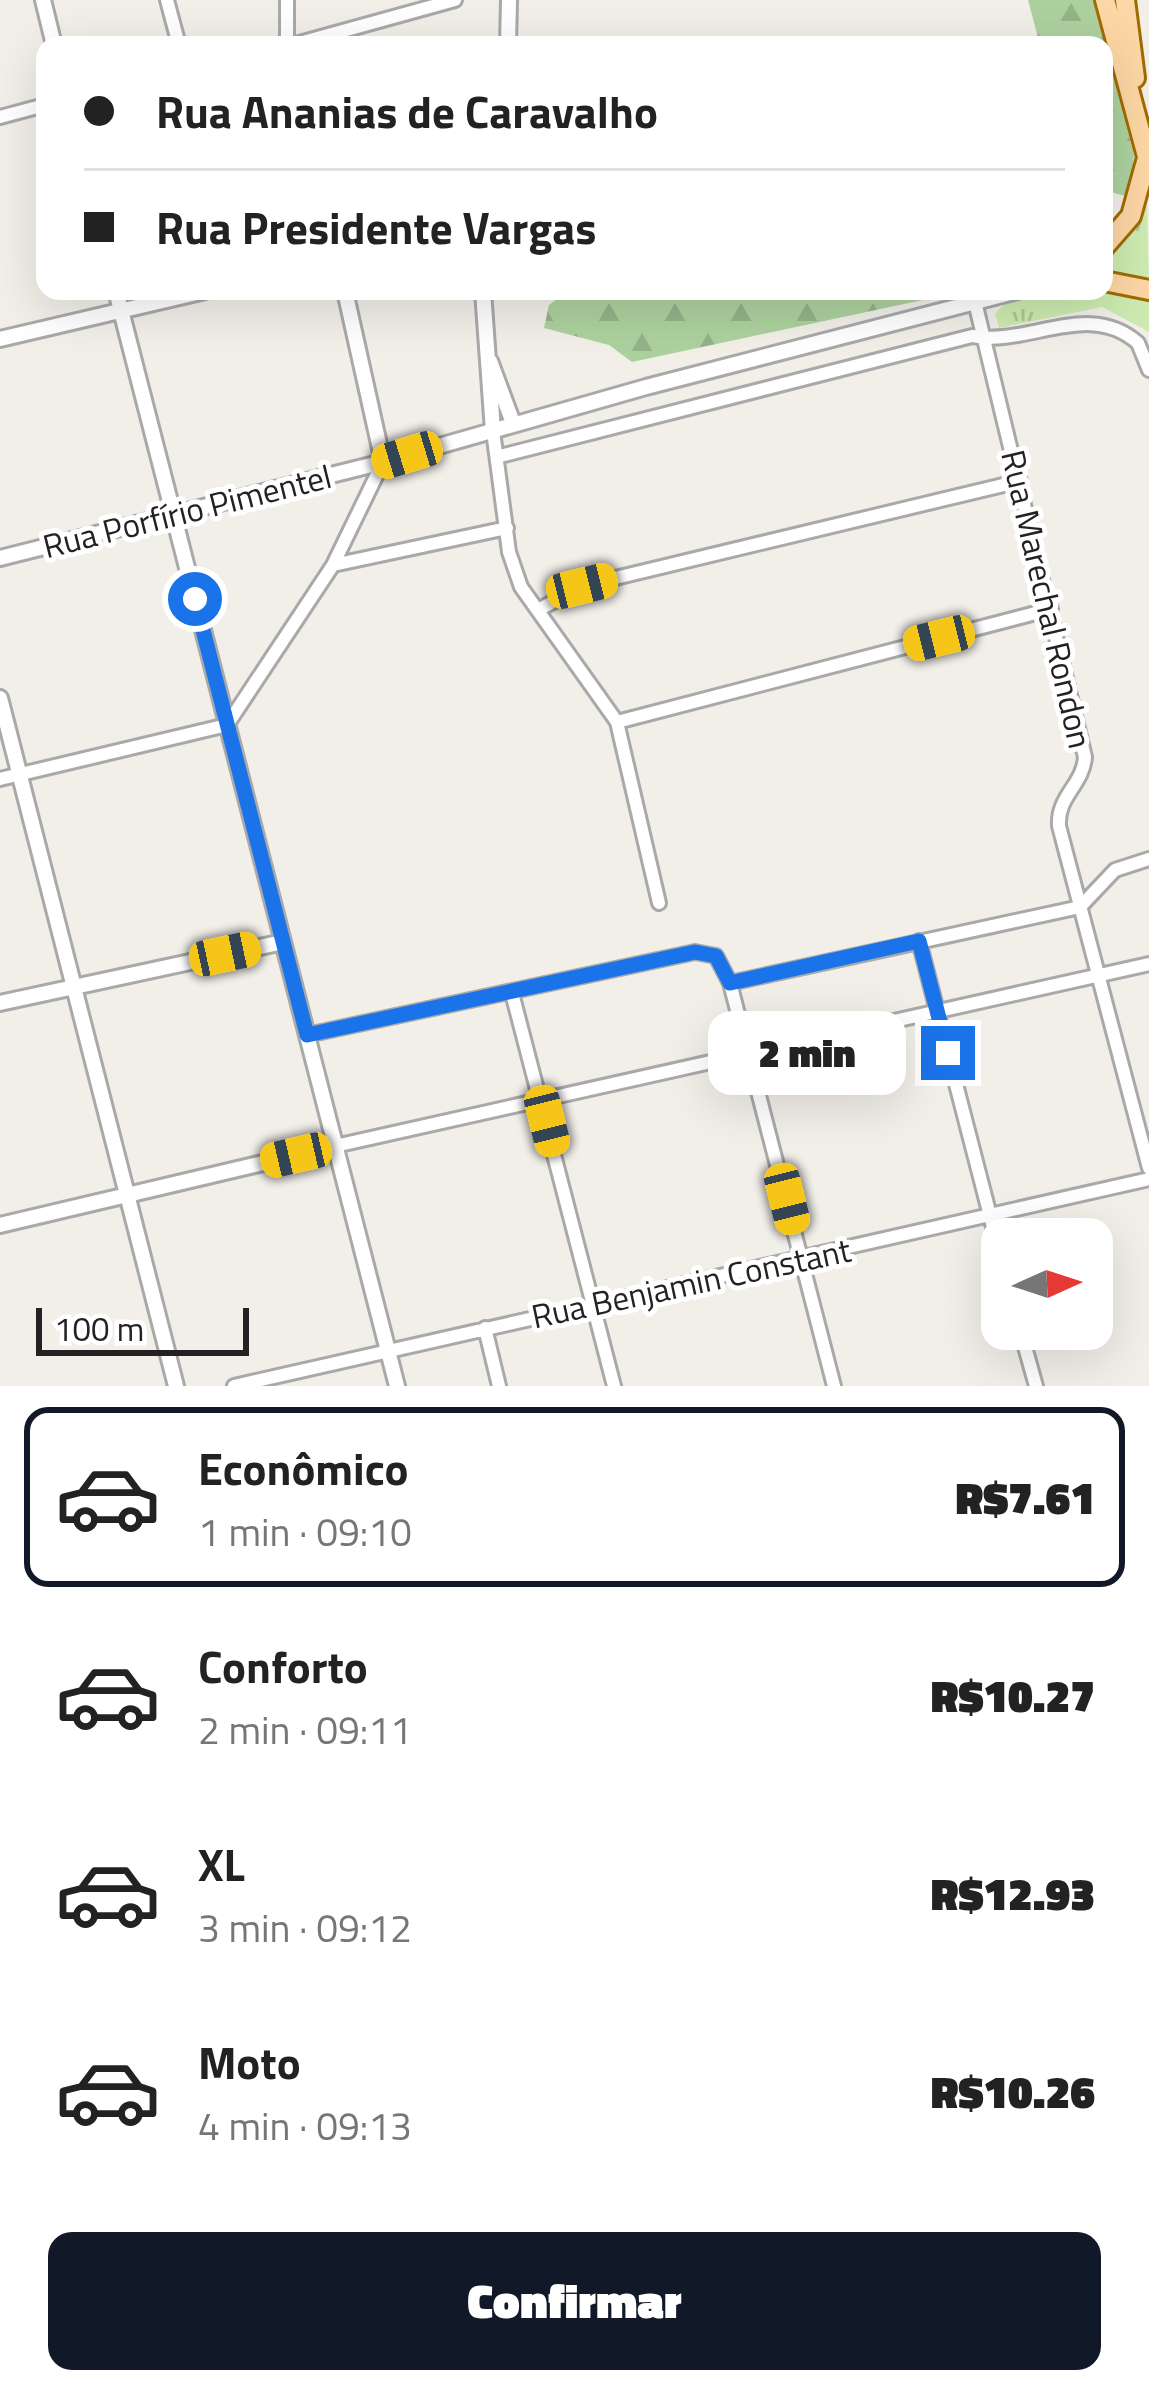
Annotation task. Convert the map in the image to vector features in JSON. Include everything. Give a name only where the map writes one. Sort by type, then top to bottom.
[{"type":"main road","points":[[1105,0],[1144,145]]},
{"type":"main road","points":[[1113,237],[1132,216],[1144,145],[1125,0]]},
{"type":"main road","points":[[1113,283],[1149,290]]},
{"type":"street","points":[[43,0],[52,36]]},
{"type":"street","points":[[167,0],[177,36]]},
{"type":"street","points":[[287,0],[289,36]]},
{"type":"street","points":[[323,36],[455,0]]},
{"type":"street","points":[[508,0],[508,36]]},
{"type":"street","points":[[0,117],[36,107]]},
{"type":"street","points":[[118,300],[397,1386]]},
{"type":"street","points":[[0,338],[165,300]]},
{"type":"street","points":[[0,779],[227,724],[333,566],[383,462],[347,300]]},
{"type":"street","points":[[484,300],[493,431],[515,576],[617,722],[658,903]]},
{"type":"street","name":"Rua Porfírio Pimentel","points":[[0,558],[383,462],[513,423],[983,300]]},
{"type":"street","name":"Rua Marechal Rondon","points":[[975,302],[1085,757],[1082,777],[1064,797],[1058,818],[1149,1168]]},
{"type":"street","points":[[500,456],[957,338],[986,339],[1100,323],[1138,343],[1149,370]]},
{"type":"street","points":[[490,361],[513,423]]},
{"type":"street","points":[[538,610],[582,586],[1020,481]]},
{"type":"street","points":[[333,566],[507,528]]},
{"type":"street","points":[[617,722],[1051,609]]},
{"type":"street","points":[[0,698],[176,1386]]},
{"type":"street","points":[[730,983],[1080,907],[1115,870],[1149,859]]},
{"type":"street","points":[[919,941],[990,1218]]},
{"type":"street","points":[[0,1003],[283,942]]},
{"type":"street","points":[[307,1035],[695,952],[716,956],[730,983],[834,1386]]},
{"type":"street","points":[[0,1225],[1149,964]]},
{"type":"street","points":[[512,993],[614,1386]]},
{"type":"street","name":"Rua Benjamin Constant","points":[[990,1218],[1149,1179]]},
{"type":"street","name":"Rua Benjamin Constant","points":[[234,1386],[981,1220]]},
{"type":"street","points":[[485,1328],[500,1386]]},
{"type":"street","points":[[1026,1350],[1036,1386]]},
{"type":"green space","points":[[1028,0],[1093,0],[1103,36],[1038,36]]},
{"type":"green space","points":[[1113,76],[1134,155],[1130,197],[1114,193]]},
{"type":"green space","points":[[1147,205],[1149,283],[1113,275],[1113,247]]},
{"type":"green space","points":[[1113,291],[1149,301],[1149,332],[1102,307],[999,328],[995,314],[1014,300],[1113,300]]},
{"type":"green space","points":[[555,300],[923,300],[632,362],[609,345],[544,328],[549,305]]},
{"type":"route","points":[[195,599],[307,1035],[695,952],[716,956],[730,983],[919,941],[948,1053]]}]
